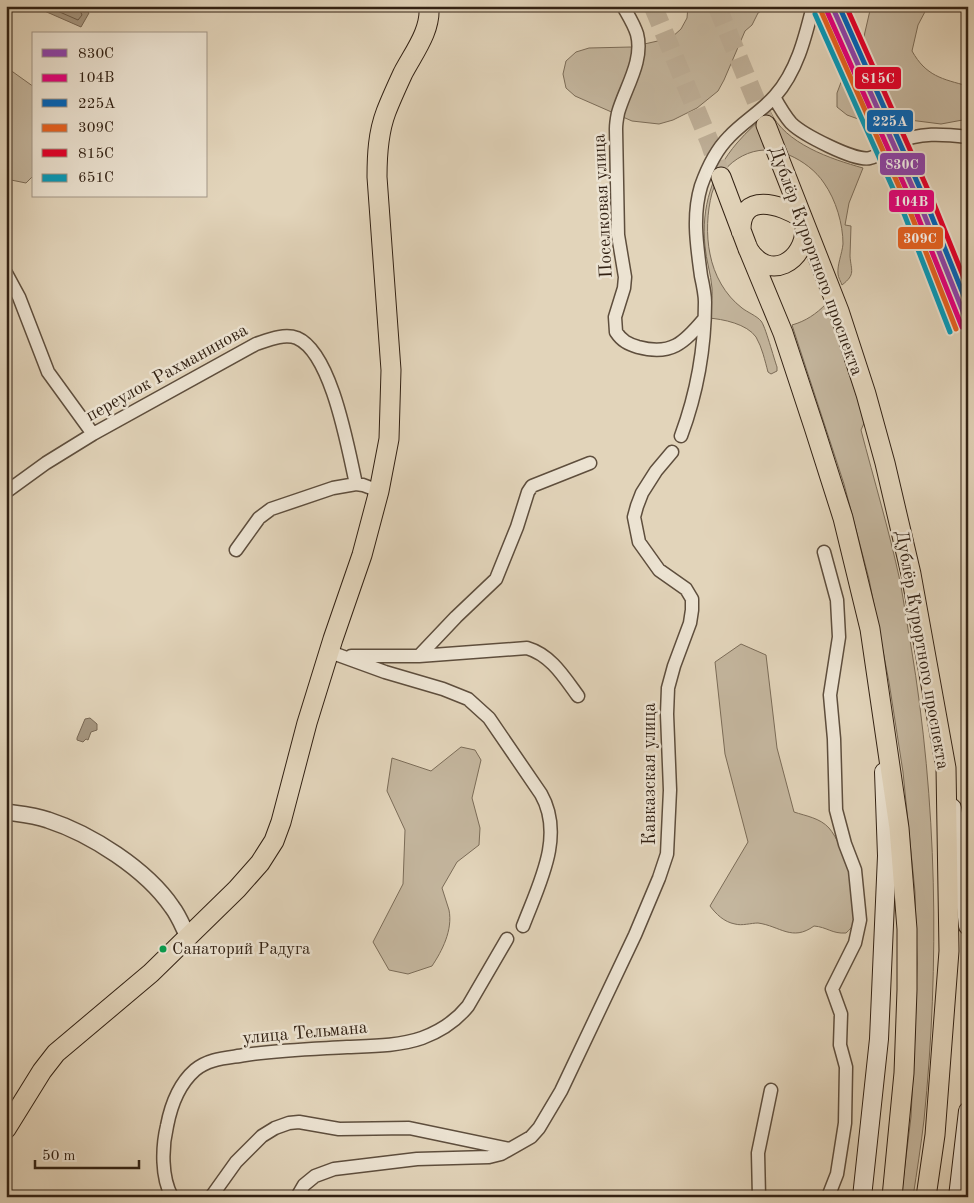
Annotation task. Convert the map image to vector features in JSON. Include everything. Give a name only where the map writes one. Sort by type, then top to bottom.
[{"type":"main road","points":[[6,1129],[42,1071],[56,1053],[151,972],[188,937],[260,863],[274,841],[288,799],[307,723],[336,654],[379,491],[389,439],[391,370],[377,177],[377,150],[385,114],[400,80],[424,35],[429,20],[429,6]]},
{"type":"main road","name":"Дублёр Курортного проспекта","points":[[766,125],[839,311],[866,394],[885,463],[911,574],[946,768],[949,951],[935,1135],[926,1197]]},
{"type":"main road","points":[[721,177],[744,239],[783,333],[843,518],[870,629],[882,699],[899,828],[907,929],[904,1073],[892,1197]]},
{"type":"main road","points":[[758,204],[779,206],[791,211],[803,222],[802,247],[796,257],[786,263],[775,266],[764,264],[754,257],[744,239],[741,224],[745,214],[758,204]]},
{"type":"main road","points":[[862,1197],[879,1039],[887,856],[882,699]]},
{"type":"main road","points":[[946,768],[960,852],[968,926]]},
{"type":"main road","points":[[958,1197],[968,1111]]},
{"type":"street","name":"Поселковая улица","points":[[623,6],[633,24],[638,43],[635,68],[618,114],[616,129],[618,235],[625,277],[624,288],[615,317],[616,332],[626,344],[663,350],[674,347],[689,337],[704,319]]},
{"type":"street","points":[[681,436],[691,408],[698,379],[704,319],[705,301],[695,236],[701,187],[712,162],[728,138],[774,97],[790,76],[805,37],[813,6]]},
{"type":"street","points":[[774,97],[783,113],[798,129],[814,139],[860,158],[870,158],[907,138],[938,134],[968,137]]},
{"type":"street","points":[[6,273],[19,297],[48,372],[93,434]]},
{"type":"street","name":"переулок Рахманинова","points":[[6,492],[46,463],[93,434],[256,344],[276,338],[296,338],[307,345],[314,354],[337,402],[356,484]]},
{"type":"street","name":"Кавказская улица","points":[[296,1197],[304,1185],[315,1176],[334,1170],[417,1159],[489,1157],[501,1154],[531,1137],[539,1128],[562,1091],[638,927],[667,854],[670,790],[667,714],[668,688],[690,623],[692,599],[686,589],[659,570],[639,542],[634,518],[642,494],[656,471],[672,452]]},
{"type":"street","points":[[419,656],[496,579],[517,527],[528,492],[532,486],[590,463]]},
{"type":"street","points":[[236,550],[259,518],[271,509],[333,488],[356,484],[379,491]]},
{"type":"street","points":[[824,552],[837,600],[839,637],[830,695],[834,739],[836,810],[845,844],[855,870],[860,920],[855,943],[832,989],[841,1014],[840,1045],[846,1067],[845,1123],[837,1174],[828,1197]]},
{"type":"street","points":[[336,654],[419,656],[527,648],[545,656],[578,696]]},
{"type":"street","points":[[336,654],[468,699],[489,718],[546,802],[552,820],[549,856],[524,926]]},
{"type":"street","points":[[6,812],[29,815],[72,829],[134,867],[172,907],[188,937]]},
{"type":"street","name":"улица Тельмана","points":[[172,1197],[165,1173],[164,1145],[166,1127],[176,1094],[196,1069],[218,1059],[273,1051],[381,1045],[421,1038],[439,1031],[461,1016],[508,939]]},
{"type":"street","points":[[760,1197],[758,1153],[771,1090]]},
{"type":"street","points":[[212,1197],[236,1162],[262,1136],[275,1128],[289,1123],[299,1122],[339,1129],[416,1129],[455,1139],[509,1149]]},
{"type":"shaded area","points":[[688,6],[769,6],[758,13],[752,25],[745,31],[718,91],[697,108],[673,120],[659,124],[632,121],[575,96],[566,88],[563,74],[566,61],[576,52],[589,48],[631,47],[671,38],[681,29],[687,18]]},
{"type":"shaded area","points":[[871,6],[928,6],[918,25],[912,51],[923,66],[935,75],[968,86],[968,119],[941,124],[886,117],[873,121],[861,120],[847,115],[837,107],[837,93],[846,69],[862,45]]},
{"type":"shaded area","points":[[6,67],[32,86],[32,177],[26,183],[6,179]]},
{"type":"shaded area","points":[[770,111],[786,133],[798,141],[823,155],[863,168],[849,203],[845,225],[851,226],[850,256],[852,272],[842,285],[838,274],[843,244],[838,212],[824,183],[809,167],[789,155],[765,150],[742,156],[724,171],[717,181],[710,200],[708,216],[708,239],[712,262],[717,277],[730,297],[763,324],[777,367],[777,371],[771,374],[768,372],[758,341],[752,332],[734,323],[708,318],[712,292],[704,232],[710,191],[721,166],[728,154],[741,139]]},
{"type":"shaded area","points":[[826,304],[865,421],[861,430],[900,581],[920,705],[926,764],[931,823],[934,942],[929,1061],[924,1120],[913,1197],[901,1197],[911,1117],[917,963],[915,892],[903,772],[889,682],[869,579],[844,484],[792,325],[810,317]]},
{"type":"shaded area","points":[[741,644],[766,655],[777,748],[794,812],[813,818],[829,828],[835,836],[845,860],[850,874],[855,902],[853,925],[846,933],[814,926],[806,931],[792,933],[758,923],[735,924],[721,917],[710,906],[748,842],[725,754],[715,662]]},
{"type":"shaded area","points":[[461,747],[475,750],[481,760],[472,798],[480,828],[479,845],[457,862],[442,888],[450,918],[448,933],[443,947],[432,966],[408,974],[389,970],[373,942],[403,884],[405,830],[387,791],[392,758],[431,771]]},
{"type":"water","points":[[33,6],[81,6],[89,13],[81,27]]},
{"type":"water","points":[[90,718],[97,724],[97,730],[91,732],[88,740],[86,739],[83,742],[77,740],[85,719]]},
{"type":"tunnel","points":[[653,6],[710,143],[721,177]]},
{"type":"tunnel","points":[[717,6],[766,125]]},
{"type":"transit line","name":"830С","points":[[832,6],[920,204],[968,324]]},
{"type":"transit line","name":"225А","points":[[839,6],[926,202],[968,306]]},
{"type":"transit line","name":"815С","points":[[846,6],[932,199],[968,288]]},
{"type":"transit line","name":"104В","points":[[826,9],[914,207],[962,327]]},
{"type":"transit line","name":"309С","points":[[821,11],[909,209],[956,329]]},
{"type":"transit line","name":"651С","points":[[815,14],[903,211],[950,332]]},
{"type":"place","name":"Санаторий Радуга","points":[[163,949]]}]
